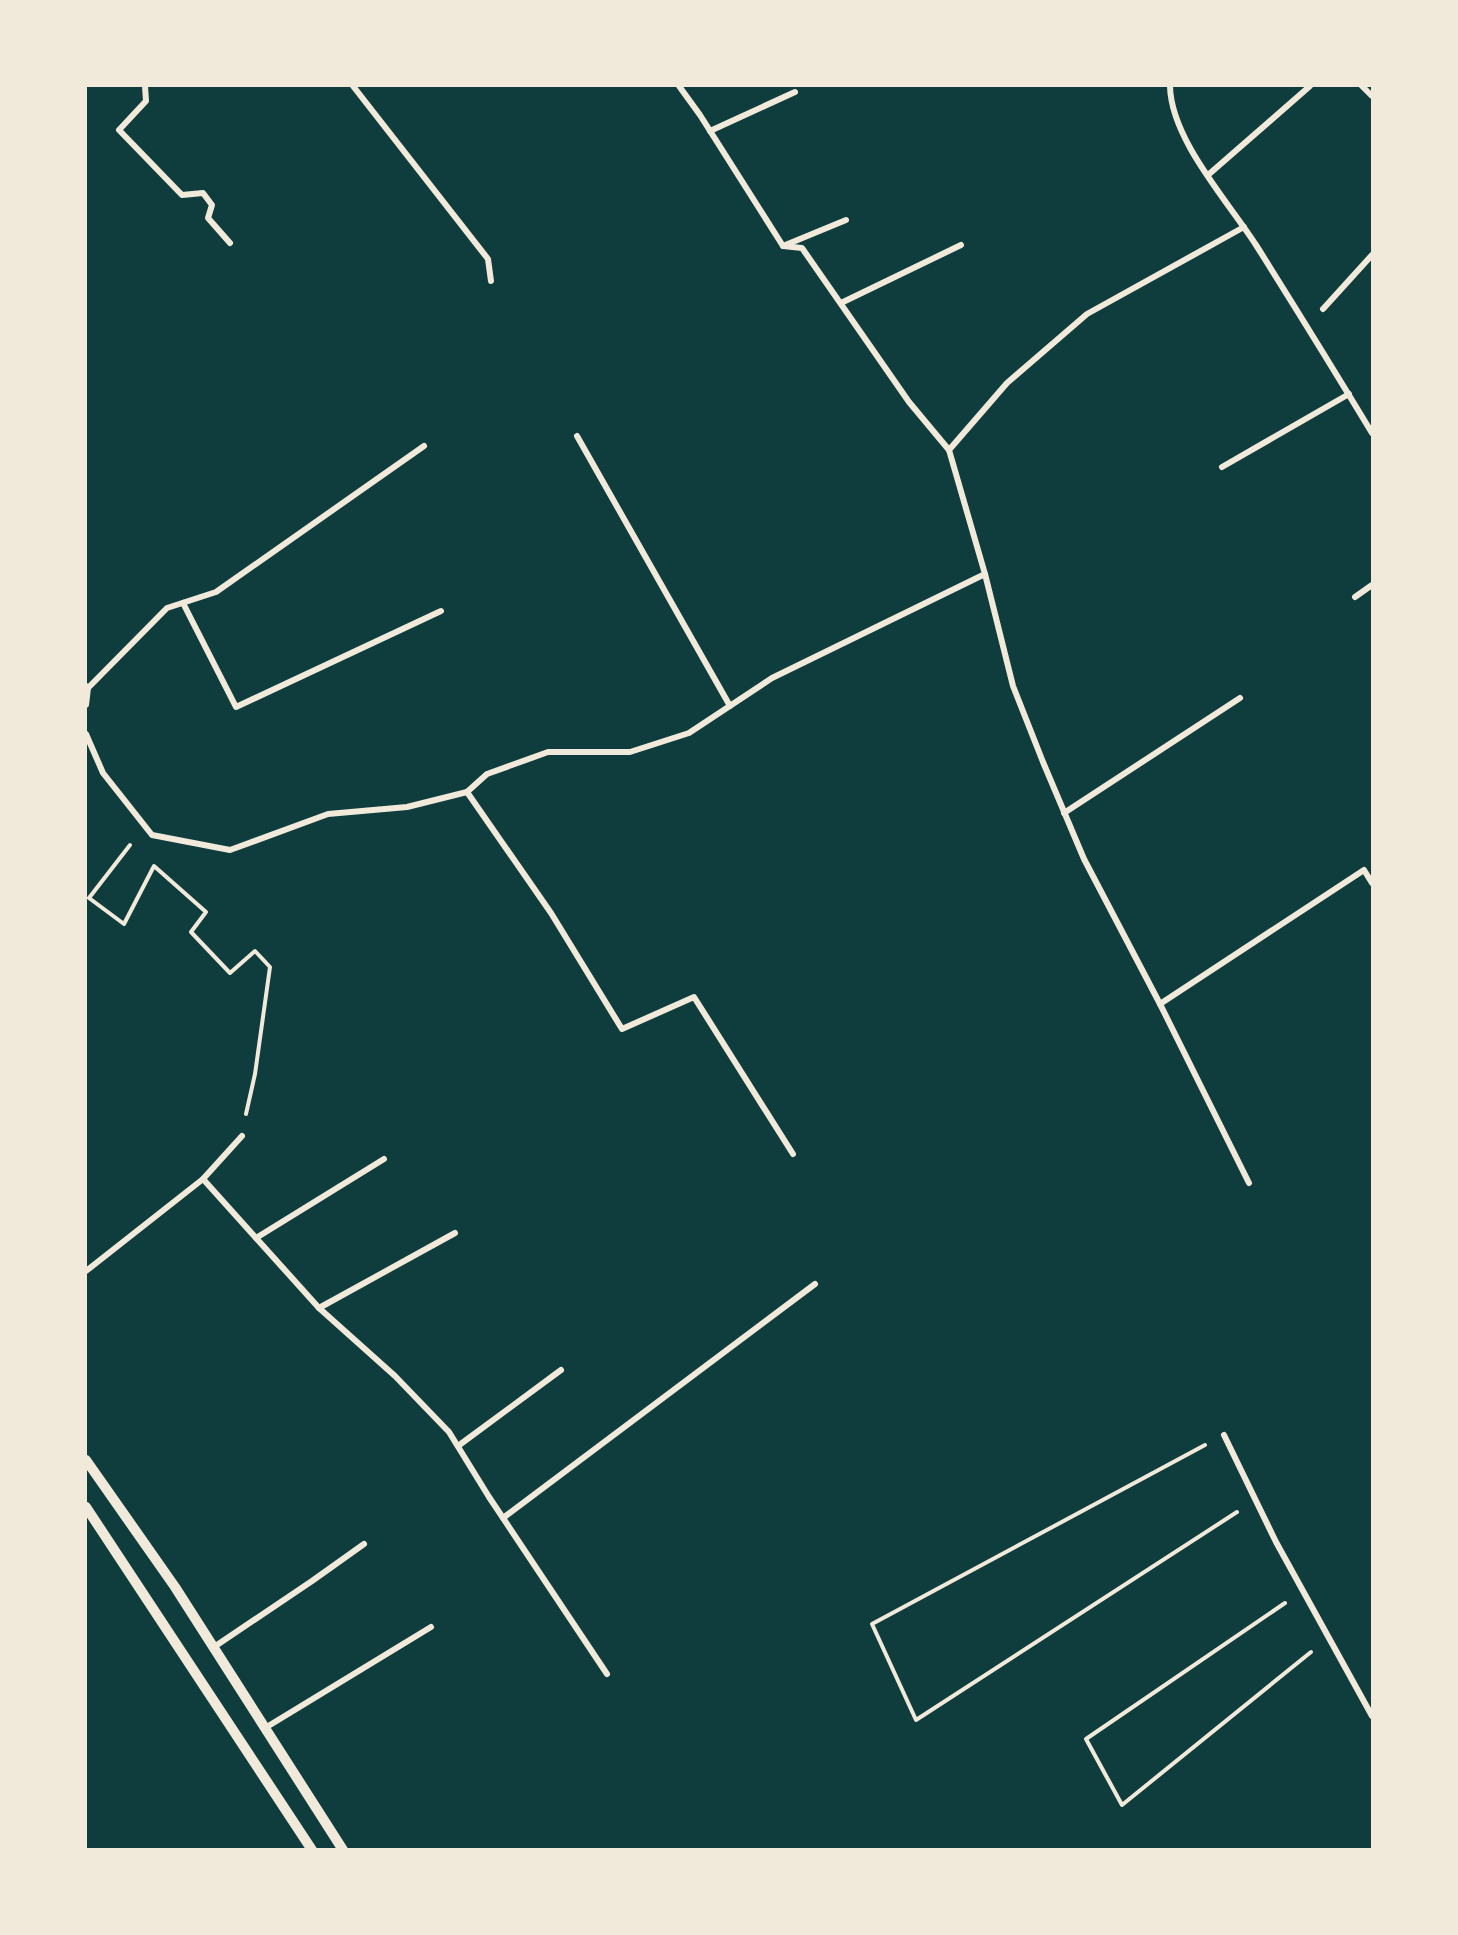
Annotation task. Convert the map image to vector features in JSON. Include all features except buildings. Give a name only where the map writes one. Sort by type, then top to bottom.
[{"type":"street","points":[[145,86],[146,101],[119,130],[182,195],[203,193],[212,205],[208,218],[230,243]]},
{"type":"street","points":[[353,86],[488,259],[491,281]]},
{"type":"street","points":[[679,86],[783,246]]},
{"type":"street","points":[[1170,86],[1170,103],[1191,150],[1245,227],[1372,433]]},
{"type":"street","points":[[1208,175],[1310,86]]},
{"type":"street","points":[[1362,86],[1372,96]]},
{"type":"street","points":[[710,131],[795,92]]},
{"type":"street","points":[[783,246],[846,220]]},
{"type":"street","points":[[949,450],[1007,383],[1087,314],[1245,227]]},
{"type":"street","points":[[841,303],[961,244]]},
{"type":"street","points":[[783,246],[802,248],[909,402],[949,450],[985,574],[1013,686],[1064,813],[1084,859],[1160,1004],[1249,1184]]},
{"type":"street","points":[[1323,309],[1372,255]]},
{"type":"street","points":[[1222,466],[1349,394]]},
{"type":"street","points":[[577,436],[730,706]]},
{"type":"street","points":[[86,705],[87,687],[167,608],[216,592],[424,446]]},
{"type":"street","points":[[86,734],[103,773],[152,835],[230,850],[328,814],[407,807],[467,792],[487,774],[548,752],[630,752],[689,733],[772,678],[985,574]]},
{"type":"street","points":[[1355,597],[1372,585]]},
{"type":"street","points":[[183,603],[236,706],[441,611]]},
{"type":"street","points":[[1064,813],[1240,698]]},
{"type":"street","points":[[467,792],[551,913],[622,1029],[694,997],[793,1154]]},
{"type":"street","points":[[1160,1004],[1364,870],[1372,884]]},
{"type":"street","points":[[86,1271],[203,1179],[242,1136]]},
{"type":"street","points":[[256,1238],[384,1159]]},
{"type":"street","points":[[203,1179],[319,1308],[395,1376],[449,1432],[607,1674]]},
{"type":"street","points":[[319,1308],[455,1233]]},
{"type":"street","points":[[503,1518],[815,1284]]},
{"type":"street","points":[[458,1446],[561,1370]]},
{"type":"street","points":[[1224,1435],[1276,1542],[1372,1716]]},
{"type":"street","points":[[86,1460],[175,1587],[343,1850]]},
{"type":"street","points":[[86,1507],[312,1850]]},
{"type":"street","points":[[214,1647],[364,1544]]},
{"type":"street","points":[[265,1728],[430,1627]]},
{"type":"path","points":[[137,837],[89,898],[124,924],[154,866]]},
{"type":"path","points":[[148,856],[154,866],[206,912],[191,932],[231,973],[255,951],[270,966],[255,1074],[242,1136]]},
{"type":"path","points":[[1224,1435],[872,1624],[916,1720],[1255,1500]]},
{"type":"path","points":[[1303,1590],[1086,1739],[1122,1805],[1329,1638]]}]
